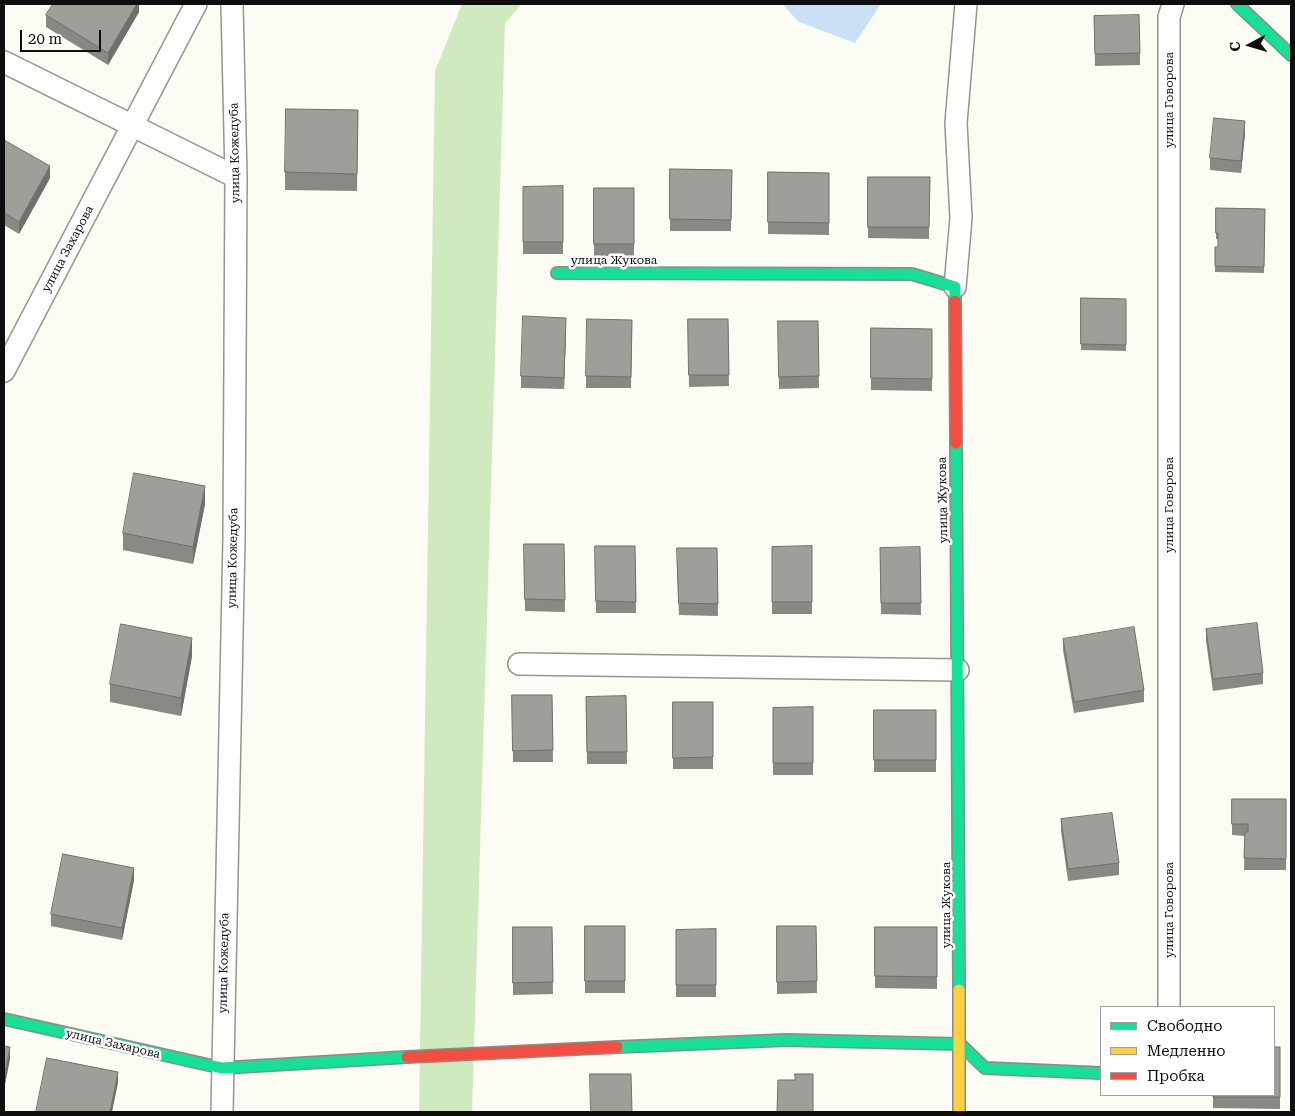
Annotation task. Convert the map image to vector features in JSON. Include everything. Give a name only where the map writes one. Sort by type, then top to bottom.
[{"type":"street","points":[[132,126],[196,4]]},
{"type":"street","name":"улица Кожедуба","points":[[222,1112],[234,539],[236,177],[232,4]]},
{"type":"street","points":[[954,288],[961,218],[956,123],[966,4]]},
{"type":"street","name":"улица Говорова","points":[[1169,1006],[1169,17],[1173,4]]},
{"type":"street","points":[[1237,4],[1291,54]]},
{"type":"street","points":[[4,62],[236,177]]},
{"type":"street","name":"улица Захарова","points":[[4,371],[132,126]]},
{"type":"street","name":"улица Жукова","points":[[557,273],[912,274],[954,288],[960,1112]]},
{"type":"street","points":[[519,664],[958,670]]},
{"type":"street","name":"улица Захарова","points":[[4,1019],[222,1068],[520,1051],[786,1040],[960,1044]]},
{"type":"street","points":[[960,1044],[985,1068],[1100,1073]]},
{"type":"green space","points":[[462,4],[522,4],[505,23],[472,1112],[419,1112],[435,71]]},
{"type":"water","points":[[782,4],[881,4],[855,43],[799,22]]},
{"type":"building","points":[[53,4],[137,4],[108,53],[46,15]]},
{"type":"building","points":[[1139,15],[1140,53],[1095,54],[1094,16]]},
{"type":"building","points":[[286,109],[358,110],[357,174],[285,172]]},
{"type":"building","points":[[1214,118],[1245,121],[1241,161],[1210,158]]},
{"type":"building","points":[[4,140],[50,166],[19,222],[4,213]]},
{"type":"building","points":[[670,169],[732,170],[731,220],[670,219]]},
{"type":"building","points":[[768,172],[829,173],[829,223],[768,222]]},
{"type":"building","points":[[868,177],[930,177],[929,227],[868,227]]},
{"type":"building","points":[[563,186],[563,242],[523,242],[523,187]]},
{"type":"building","points":[[594,188],[634,188],[634,244],[594,244]]},
{"type":"building","points":[[1216,208],[1265,209],[1264,267],[1215,266],[1215,247],[1218,247]]},
{"type":"building","points":[[1081,298],[1126,299],[1126,345],[1081,344]]},
{"type":"building","points":[[523,316],[566,318],[564,378],[521,376]]},
{"type":"building","points":[[587,319],[632,320],[631,377],[586,376]]},
{"type":"building","points":[[688,319],[728,319],[729,375],[689,375]]},
{"type":"building","points":[[778,321],[818,321],[819,376],[779,377]]},
{"type":"building","points":[[871,328],[932,329],[932,379],[871,378]]},
{"type":"building","points":[[134,473],[205,486],[193,547],[123,533]]},
{"type":"building","points":[[524,544],[564,544],[565,600],[525,599]]},
{"type":"building","points":[[595,546],[635,546],[636,602],[596,601]]},
{"type":"building","points":[[812,546],[812,602],[772,602],[772,547]]},
{"type":"building","points":[[920,547],[921,603],[881,603],[880,548]]},
{"type":"building","points":[[677,548],[717,548],[718,604],[679,603]]},
{"type":"building","points":[[1257,623],[1263,673],[1213,679],[1206,629]]},
{"type":"building","points":[[121,624],[192,638],[181,698],[110,684]]},
{"type":"building","points":[[1134,627],[1144,690],[1074,702],[1063,639]]},
{"type":"building","points":[[512,695],[552,695],[553,750],[513,751]]},
{"type":"building","points":[[626,696],[627,752],[587,752],[586,697]]},
{"type":"building","points":[[673,702],[713,702],[713,757],[673,758]]},
{"type":"building","points":[[813,707],[813,763],[773,763],[773,708]]},
{"type":"building","points":[[874,710],[936,710],[936,760],[874,760]]},
{"type":"building","points":[[1232,799],[1286,799],[1286,859],[1244,858],[1245,832],[1248,832],[1248,824],[1232,824]]},
{"type":"building","points":[[1112,813],[1119,863],[1068,869],[1061,819]]},
{"type":"building","points":[[63,854],[134,868],[122,928],[51,914]]},
{"type":"building","points":[[585,926],[625,926],[625,981],[585,981]]},
{"type":"building","points":[[777,926],[816,926],[817,981],[777,982]]},
{"type":"building","points":[[513,927],[552,927],[553,982],[513,983]]},
{"type":"building","points":[[875,927],[937,927],[937,977],[875,976]]},
{"type":"building","points":[[716,929],[716,985],[676,985],[676,930]]},
{"type":"building","points":[[4,1046],[10,1047],[4,1078]]},
{"type":"building","points":[[1275,1047],[1280,1047],[1280,1097],[1213,1097],[1275,1096]]},
{"type":"building","points":[[47,1058],[118,1072],[110,1112],[36,1112]]},
{"type":"building","points":[[590,1074],[631,1074],[632,1112],[591,1112]]},
{"type":"building","points":[[795,1074],[813,1074],[813,1112],[777,1112],[778,1080],[795,1080]]},
{"type":"traffic: fast","points":[[1237,4],[1291,55]]},
{"type":"traffic: fast","points":[[557,273],[912,274],[955,287],[955,301]]},
{"type":"traffic: fast","points":[[956,443],[959,990]]},
{"type":"traffic: fast","points":[[4,1019],[222,1068],[407,1057]]},
{"type":"traffic: fast","points":[[617,1047],[786,1040],[960,1044],[985,1068],[1100,1073]]},
{"type":"traffic: slow","points":[[959,990],[959,1112]]},
{"type":"traffic: jam","points":[[955,301],[956,443]]},
{"type":"traffic: jam","points":[[407,1057],[617,1047]]}]
